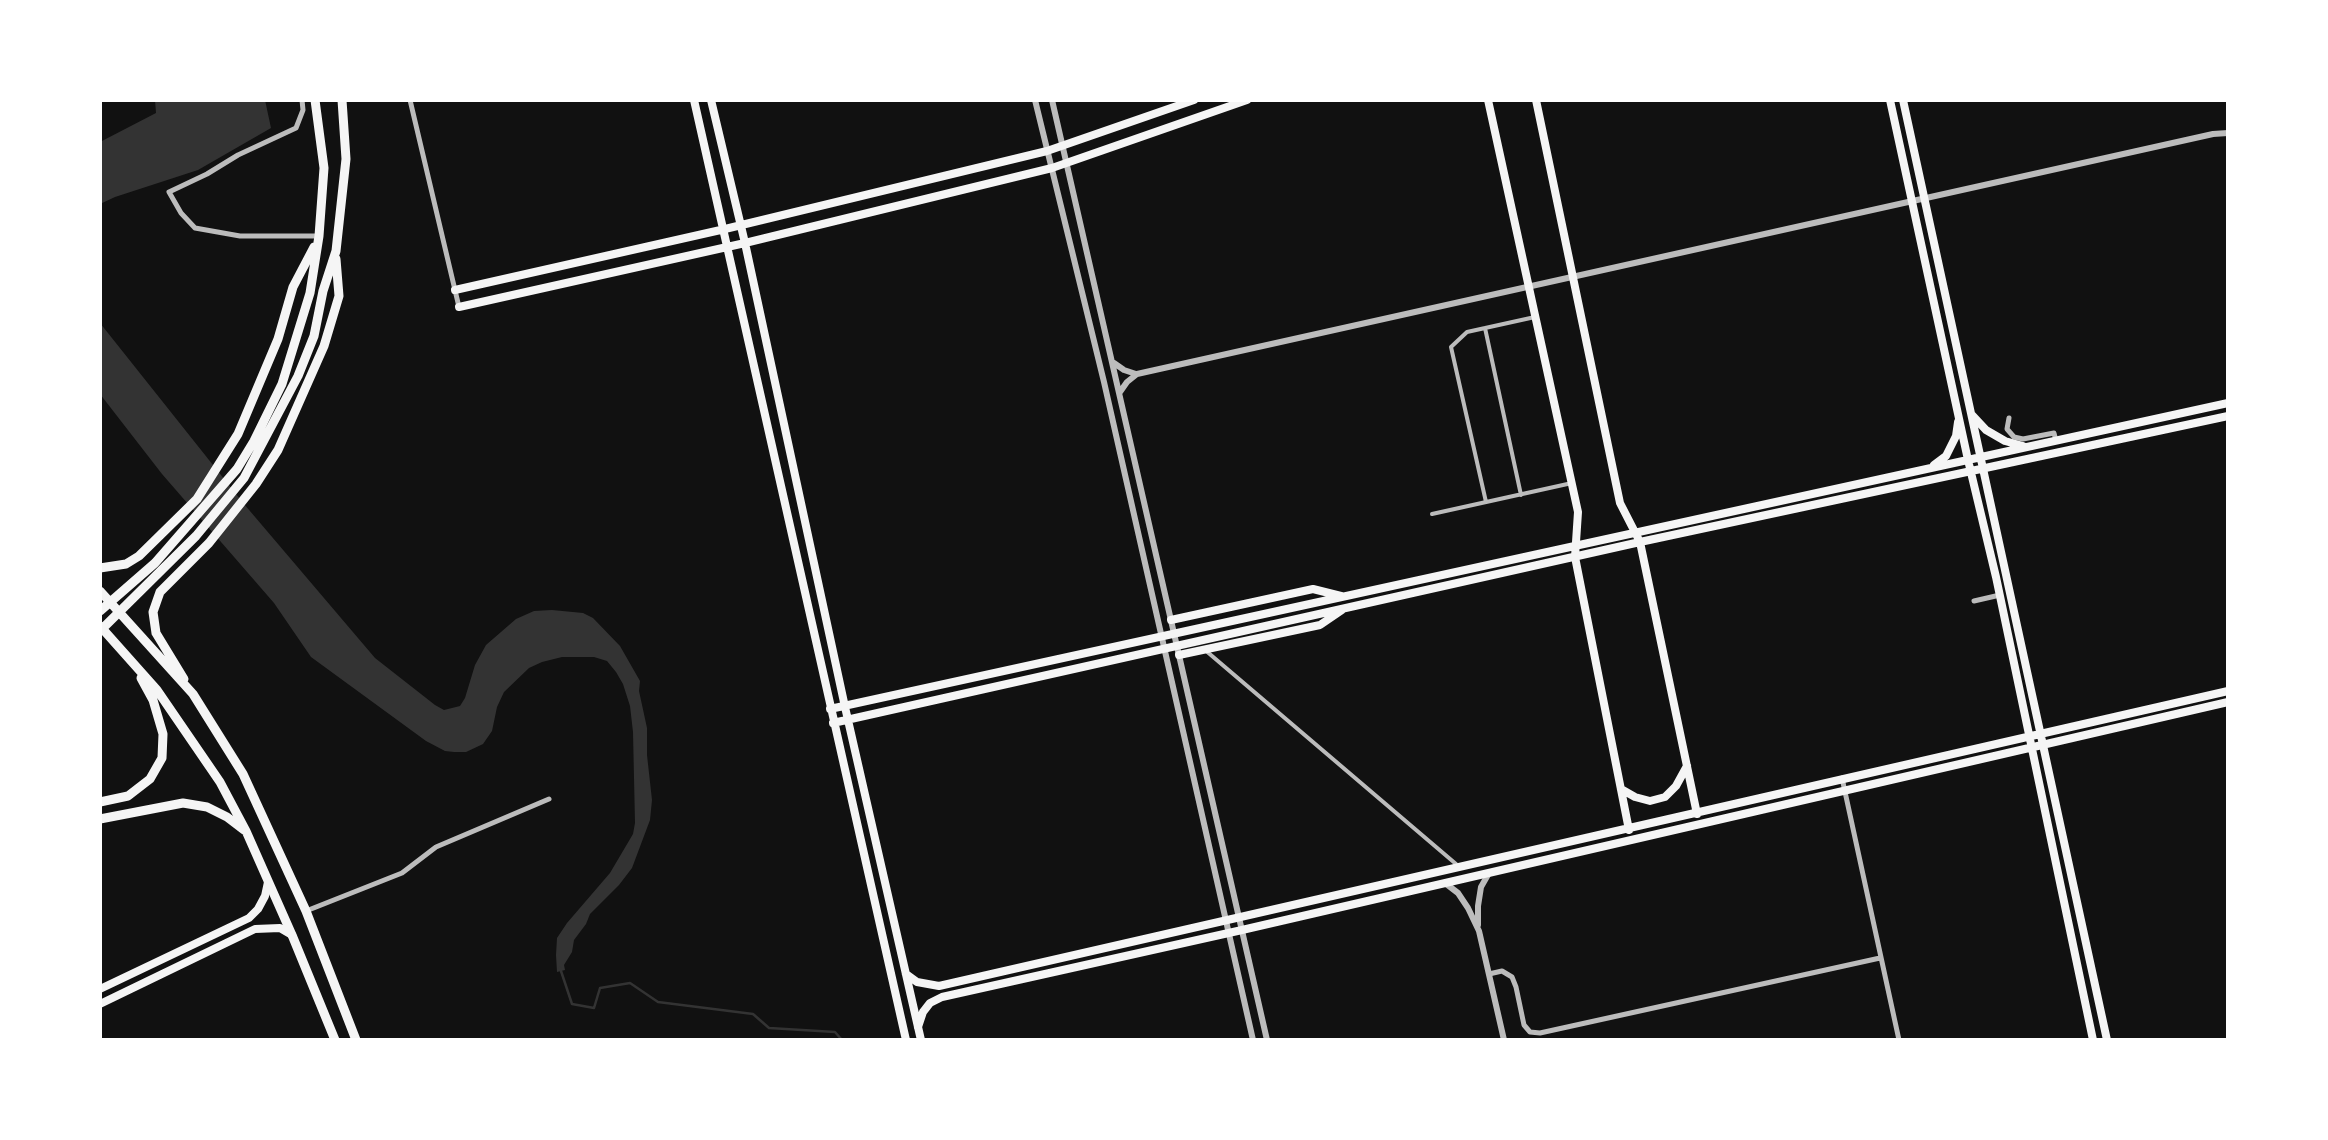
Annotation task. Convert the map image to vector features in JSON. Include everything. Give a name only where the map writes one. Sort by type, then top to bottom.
[{"type":"main road","points":[[100,612],[196,536],[244,478],[282,384],[310,293],[320,236],[324,168],[315,100]]},
{"type":"main road","points":[[342,100],[346,159],[336,251],[339,296],[324,346],[278,450],[210,543],[160,592],[153,612],[156,633],[263,812],[356,1040]]},
{"type":"main road","points":[[694,100],[906,1040]]},
{"type":"main road","points":[[711,100],[921,1040]]},
{"type":"main road","points":[[455,290],[1063,147],[1194,100]]},
{"type":"main road","points":[[459,307],[1052,168],[1247,100]]},
{"type":"main road","points":[[1488,100],[1578,512],[1575,556],[1632,839]]},
{"type":"main road","points":[[1536,100],[1620,503],[1640,542],[1699,824]]},
{"type":"main road","points":[[1890,100],[2000,595],[2093,1040]]},
{"type":"main road","points":[[1903,100],[2107,1040]]},
{"type":"main road","points":[[100,568],[126,564],[139,556],[197,499],[238,434],[278,339],[293,288],[320,236]]},
{"type":"main road","points":[[258,443],[298,376],[314,336],[336,251]]},
{"type":"main road","points":[[1982,462],[2056,440],[2228,403]]},
{"type":"main road","points":[[1972,414],[1986,430],[2005,442],[2027,447]]},
{"type":"main road","points":[[1178,650],[1348,607],[1982,462],[2228,416]]},
{"type":"main road","points":[[1929,468],[1946,456],[1959,418]]},
{"type":"main road","points":[[830,710],[1929,468],[1969,465]]},
{"type":"main road","points":[[158,567],[100,628],[157,690],[220,782],[292,935],[334,1038]]},
{"type":"main road","points":[[1171,620],[1313,589],[1345,597]]},
{"type":"main road","points":[[100,591],[193,694]]},
{"type":"main road","points":[[834,722],[1164,648],[1205,650],[1320,625],[1348,607]]},
{"type":"main road","points":[[100,802],[128,796],[150,779],[162,758],[163,734],[153,700],[130,658]]},
{"type":"main road","points":[[906,974],[917,982],[939,986],[2228,691]]},
{"type":"main road","points":[[918,1026],[923,1012],[942,997],[2228,702]]},
{"type":"main road","points":[[1621,789],[1650,801],[1665,797],[1687,766]]},
{"type":"main road","points":[[100,819],[182,803],[207,807],[246,832]]},
{"type":"main road","points":[[100,989],[249,918],[265,896],[268,882]]},
{"type":"main road","points":[[100,1004],[255,930],[280,928],[292,935]]},
{"type":"street","points":[[302,100],[303,110],[296,128],[168,192],[194,228],[240,236],[320,236]]},
{"type":"street","points":[[410,100],[459,307]]},
{"type":"street","points":[[1035,100],[1104,382],[1253,1040]]},
{"type":"street","points":[[1052,100],[1267,1040]]},
{"type":"street","points":[[1120,392],[1138,374],[2228,130]]},
{"type":"street","points":[[1486,502],[1451,348],[1467,332],[1536,317]]},
{"type":"street","points":[[1485,328],[1521,495]]},
{"type":"street","points":[[1114,364],[1138,374]]},
{"type":"street","points":[[2008,418],[2007,429],[2014,437],[2054,433],[2056,440]]},
{"type":"street","points":[[1432,514],[1572,483]]},
{"type":"street","points":[[1974,601],[2000,595]]},
{"type":"street","points":[[1205,650],[1459,866]]},
{"type":"street","points":[[1842,778],[1898,1040]]},
{"type":"street","points":[[306,911],[402,873],[436,847],[550,799]]},
{"type":"street","points":[[1489,873],[1481,887],[1479,931],[1504,1040]]},
{"type":"street","points":[[1445,883],[1468,908],[1479,931]]},
{"type":"street","points":[[1468,908],[1472,904],[1478,906]]},
{"type":"street","points":[[1489,974],[1502,971],[1512,977],[1524,1025],[1530,1032],[1540,1032],[1880,958]]},
{"type":"shaded area","points":[[155,100],[265,100],[271,128],[198,170],[100,204],[100,142],[156,113]]},
{"type":"shaded area","points":[[100,323],[244,504],[375,658],[435,705],[444,710],[460,706],[486,645],[516,619],[534,611],[583,613],[620,646],[640,681],[647,728],[650,820],[632,868],[590,914],[574,940],[565,970],[557,972],[557,938],[610,873],[633,834],[635,823],[630,706],[616,672],[607,661],[594,657],[562,657],[542,662],[529,668],[504,692],[492,731],[483,744],[466,752],[454,752],[426,741],[311,657],[274,603],[162,474],[100,394]]},
{"type":"waterway","points":[[560,968],[572,1004],[594,1008],[600,988],[630,983],[658,1002],[753,1014],[769,1028],[835,1032],[842,1040]]}]
